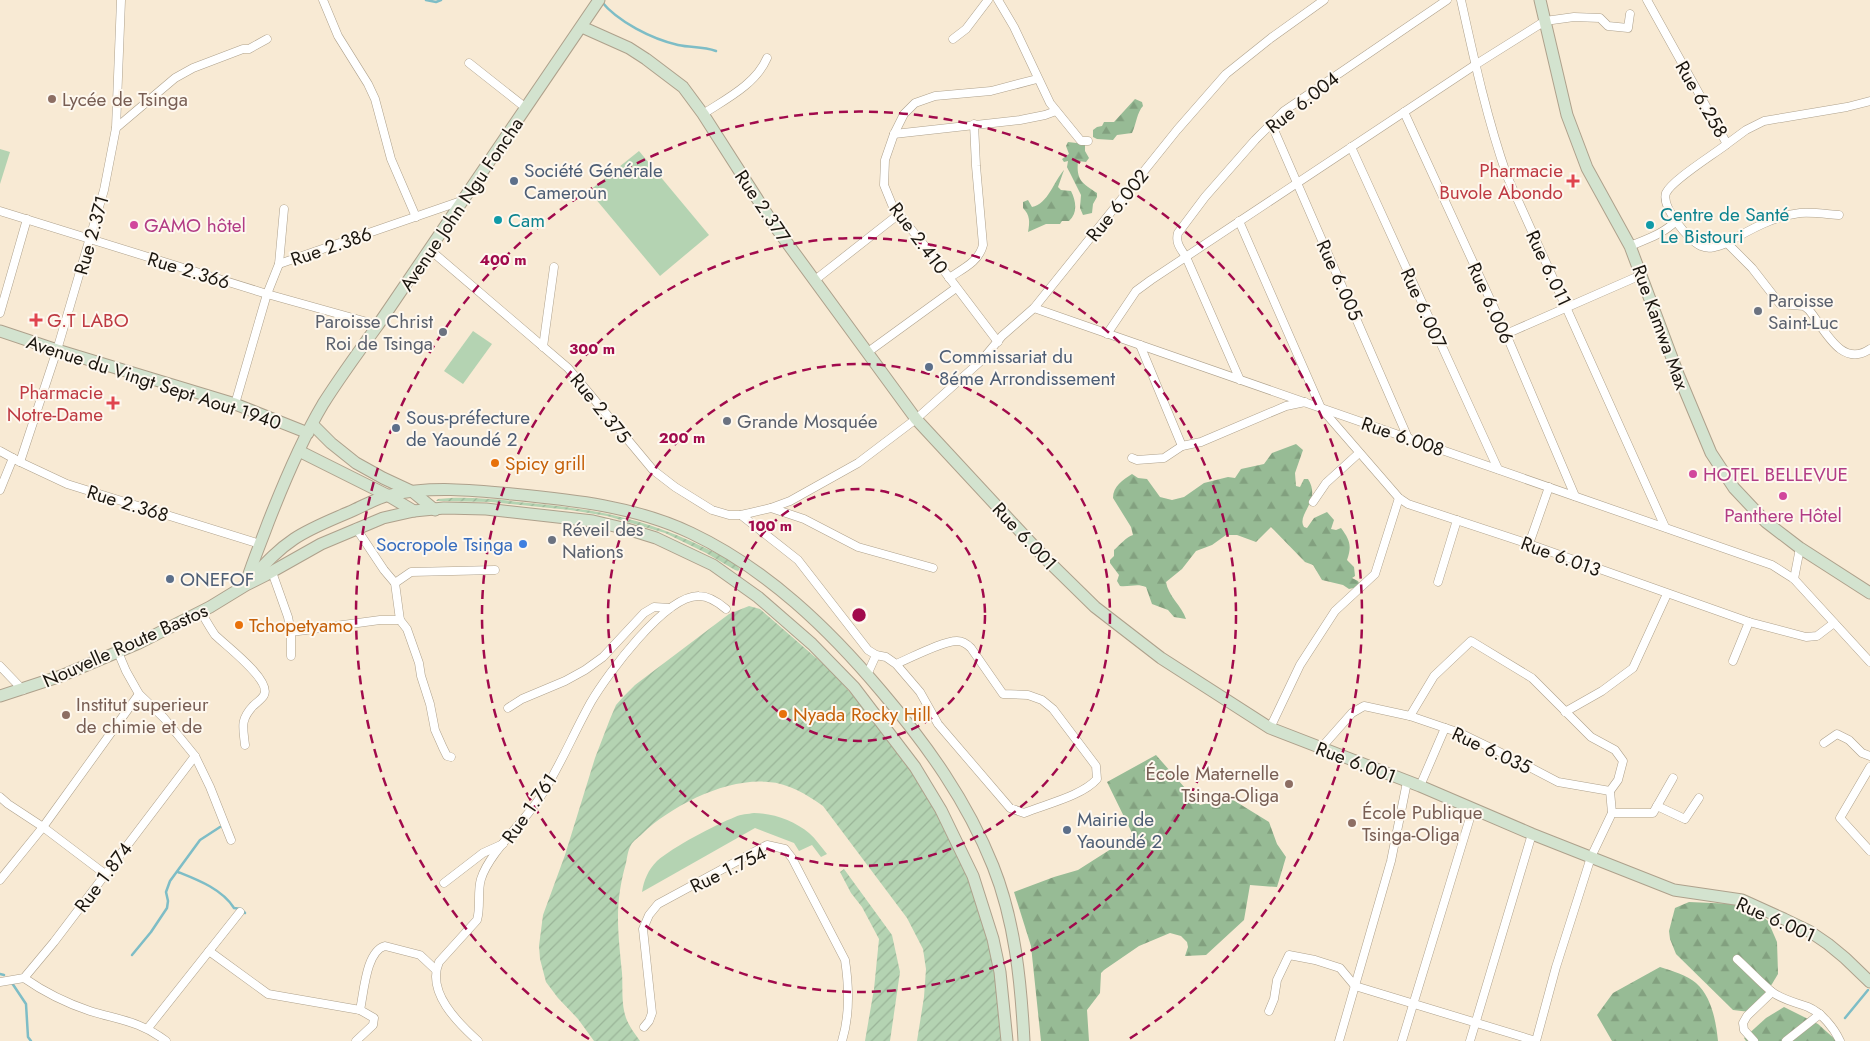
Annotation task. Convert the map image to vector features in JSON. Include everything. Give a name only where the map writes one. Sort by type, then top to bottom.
[{"type":"main road","name":"Avenue John Ngu Foncha","points":[[246,585],[260,544],[299,450],[322,406],[599,0]]},
{"type":"main road","name":"Rue Kamwa Max","points":[[1540,0],[1566,115],[1587,168],[1630,246],[1678,374],[1711,453],[1734,488],[1766,522],[1800,548],[1870,593]]},
{"type":"main road","name":"Rue 2.377","points":[[582,27],[629,48],[683,87],[703,114],[767,214],[916,418]]},
{"type":"main road","name":"Avenue du Vingt Sept Aout 1940","points":[[0,331],[310,429]]},
{"type":"main road","name":"Rue 6.001","points":[[916,418],[1044,557],[1095,607],[1161,658],[1270,728],[1420,786],[1532,834],[1674,890],[1742,900],[1809,931],[1845,958],[1870,982]]},
{"type":"main road","points":[[310,429],[356,462],[383,478],[413,492],[435,510]]},
{"type":"main road","points":[[299,450],[414,511]]},
{"type":"main road","points":[[246,585],[266,562],[296,538],[328,521],[387,495],[434,489],[575,500],[622,509],[689,532],[723,550],[768,580],[827,631],[868,675],[941,767],[968,813],[993,867],[1005,903],[1017,962],[1024,1041]]},
{"type":"main road","points":[[246,585],[321,544],[356,528],[383,518],[414,511],[435,510],[486,509],[593,521],[627,528],[656,538],[713,566],[758,597],[812,644],[854,687],[915,766],[942,810],[973,876],[994,940],[1000,972],[1007,1041]]},
{"type":"main road","name":"Nouvelle Route Bastos","points":[[0,696],[23,690],[118,652],[201,612],[246,585]]},
{"type":"street","name":"Rue 2.371","points":[[0,490],[16,460],[57,350],[104,190],[116,128],[121,0]]},
{"type":"street","points":[[323,0],[338,36],[368,84],[375,99],[391,159],[416,217]]},
{"type":"street","points":[[953,39],[966,29],[988,0]]},
{"type":"street","points":[[998,0],[1027,54],[1037,79],[1050,103],[1081,141],[1088,141]]},
{"type":"street","name":"Rue 6.002","points":[[916,418],[982,360],[1002,336],[1034,308],[1208,93],[1236,65],[1324,0]]},
{"type":"street","name":"Rue 6.004","points":[[1240,380],[1186,257],[1178,245],[1178,233],[1206,197],[1271,123],[1284,111],[1447,0]]},
{"type":"street","name":"Rue 6.011","points":[[1461,0],[1475,65],[1507,176],[1665,527]]},
{"type":"street","name":"Rue 6.258","points":[[1647,0],[1727,144],[1746,130],[1764,121],[1847,107],[1870,101]]},
{"type":"street","points":[[1107,334],[1136,291],[1545,20],[1574,17],[1600,18],[1608,26],[1628,28],[1630,14]]},
{"type":"street","points":[[116,128],[175,78],[193,68],[243,50],[249,50],[267,40]]},
{"type":"street","points":[[703,114],[744,87],[762,69],[767,58]]},
{"type":"street","points":[[469,63],[526,108]]},
{"type":"street","name":"Rue 2.410","points":[[998,342],[888,198],[884,185],[885,160],[894,134],[904,114],[915,102],[936,96],[991,91],[1037,79]]},
{"type":"street","points":[[894,134],[1020,120],[1056,111]]},
{"type":"street","name":"Rue 6.006","points":[[1404,112],[1506,334],[1574,496]]},
{"type":"street","name":"Rue 6.005","points":[[1271,123],[1408,438]]},
{"type":"street","points":[[948,278],[976,259],[983,245],[974,124]]},
{"type":"street","points":[[1727,144],[1673,184],[1666,194],[1665,203],[1676,221],[1693,241],[1702,247],[1712,248],[1727,243],[1757,227],[1782,217],[1800,213],[1839,215]]},
{"type":"street","name":"Rue 6.007","points":[[1351,147],[1498,469]]},
{"type":"street","name":"Rue 2.386","points":[[235,404],[267,294],[279,264],[464,200]]},
{"type":"street","points":[[279,264],[284,209]]},
{"type":"street","name":"Rue 2.366","points":[[0,211],[267,294],[378,326]]},
{"type":"street","points":[[815,280],[899,214]]},
{"type":"street","points":[[0,313],[26,219]]},
{"type":"street","points":[[1630,246],[1659,234],[1676,221]]},
{"type":"street","points":[[1239,222],[1321,408]]},
{"type":"street","points":[[1727,243],[1752,268],[1780,304],[1804,306],[1809,310],[1840,351],[1855,354],[1870,349]]},
{"type":"street","name":"Rue 2.375","points":[[429,249],[568,368],[620,433],[653,470],[675,487],[712,510],[729,515],[740,515],[771,508],[790,501],[858,463],[916,418]]},
{"type":"street","points":[[543,347],[554,266]]},
{"type":"street","points":[[1506,334],[1641,275]]},
{"type":"street","points":[[868,352],[956,288]]},
{"type":"street","name":"Rue 6.008","points":[[1034,308],[1772,565],[1794,579],[1870,662]]},
{"type":"street","points":[[1140,345],[1182,446]]},
{"type":"street","points":[[1132,458],[1137,460],[1164,458],[1182,446],[1200,442],[1286,406],[1305,402]]},
{"type":"street","name":"Rue 6.013","points":[[1321,408],[1399,498],[1408,504],[1529,544],[1749,622],[1806,637],[1817,636],[1834,623]]},
{"type":"street","name":"Rue 2.368","points":[[0,451],[67,484],[260,544]]},
{"type":"street","points":[[1313,502],[1326,483],[1359,453]]},
{"type":"street","points":[[1529,544],[1549,487]]},
{"type":"street","points":[[1270,728],[1300,665],[1335,611],[1375,574],[1399,498]]},
{"type":"street","points":[[771,508],[804,519],[858,547],[933,568]]},
{"type":"street","points":[[740,515],[798,560],[868,650],[896,664],[920,692],[938,724],[1010,808],[1024,813],[1080,792],[1093,784],[1097,778],[1096,766],[1053,709],[1042,700],[1028,695],[1003,694],[971,648],[965,643],[958,641],[947,643],[896,664]]},
{"type":"street","points":[[1438,582],[1457,520]]},
{"type":"street","points":[[356,528],[395,583],[400,620],[407,629],[419,663],[436,730],[443,748],[448,756],[451,757]]},
{"type":"street","points":[[1794,579],[1800,548]]},
{"type":"street","points":[[395,583],[410,572],[495,570]]},
{"type":"street","points":[[272,572],[286,610],[291,632],[290,656]]},
{"type":"street","points":[[1565,712],[1602,691],[1633,668],[1667,594]]},
{"type":"street","name":"Rue 1.761","points":[[436,970],[439,962],[477,920],[481,880],[489,863],[538,800],[597,693],[619,663],[652,622],[670,608],[699,596],[718,602],[726,609]]},
{"type":"street","points":[[508,708],[522,699],[565,681],[585,670],[603,657],[644,613],[654,607],[670,608]]},
{"type":"street","points":[[201,612],[214,633],[247,663],[265,690],[264,696],[244,715],[242,724],[245,744]]},
{"type":"street","points":[[291,632],[380,620],[400,620]]},
{"type":"street","points":[[1733,661],[1749,622]]},
{"type":"street","points":[[1269,1010],[1274,999],[1277,980],[1289,956],[1315,960],[1340,968],[1355,986],[1536,1041],[1556,967],[1591,857],[1612,813],[1610,791],[1618,780],[1623,761],[1615,750],[1591,737],[1532,678],[1471,641],[1434,676],[1410,716]]},
{"type":"street","points":[[118,652],[126,671],[140,694],[164,718],[195,756],[231,840]]},
{"type":"street","points":[[868,675],[876,655]]},
{"type":"street","points":[[0,666],[23,690]]},
{"type":"street","points":[[0,880],[43,827],[140,694]]},
{"type":"street","name":"Rue 6.035","points":[[1322,748],[1352,713],[1364,706],[1410,716],[1445,728],[1508,756],[1558,782],[1610,791]]},
{"type":"street","points":[[1420,786],[1445,728]]},
{"type":"street","points":[[1824,743],[1838,734],[1849,740],[1862,753],[1870,756]]},
{"type":"street","name":"Rue 1.874","points":[[24,978],[54,942],[195,756]]},
{"type":"street","points":[[1870,768],[1840,818],[1870,851]]},
{"type":"street","points":[[1612,813],[1653,814],[1673,778]]},
{"type":"street","points":[[1339,1041],[1392,862],[1407,782]]},
{"type":"street","points":[[0,797],[105,874]]},
{"type":"street","points":[[1657,806],[1685,819],[1699,798]]},
{"type":"street","points":[[1402,1041],[1473,808]]},
{"type":"street","points":[[1470,1041],[1532,834]]},
{"type":"street","points":[[444,883],[483,853],[504,844]]},
{"type":"street","name":"Rue 1.754","points":[[644,1027],[649,1021],[652,1012],[643,929],[649,915],[658,904],[767,846],[785,849],[792,858],[844,960],[847,976],[847,1024],[842,1041]]},
{"type":"street","points":[[148,1028],[240,912]]},
{"type":"street","points":[[360,1010],[370,959],[375,951],[385,946],[414,953],[420,955],[436,970],[436,980],[447,1010],[478,1041]]},
{"type":"street","points":[[210,951],[268,994],[360,1010],[374,1018],[374,1024],[356,1041]]},
{"type":"street","points":[[1737,960],[1772,992],[1791,1003],[1808,1007],[1820,1014],[1837,1033],[1840,1041]]},
{"type":"street","points":[[0,982],[24,978],[40,989],[76,1006],[148,1028],[166,1041]]},
{"type":"street","points":[[1754,1041],[1744,1030],[1743,1023],[1747,1016],[1772,992]]},
{"type":"street","points":[[1786,1041],[1820,1014]]},
{"type":"green space","points":[[1135,99],[1142,102],[1143,106],[1132,133],[1117,135],[1113,140],[1093,137],[1093,130],[1102,126],[1104,122],[1114,122]]},
{"type":"green space","points":[[1068,142],[1085,144],[1085,151],[1089,158],[1086,162],[1078,161],[1078,173],[1081,180],[1097,193],[1092,213],[1083,215],[1080,208],[1081,195],[1067,167],[1068,161],[1064,162],[1062,159],[1069,154],[1066,146]]},
{"type":"green space","points":[[0,149],[10,152],[0,184]]},
{"type":"green space","points":[[639,151],[709,235],[660,276],[589,191]]},
{"type":"green space","points":[[1064,170],[1058,187],[1061,190],[1071,191],[1075,207],[1072,218],[1069,221],[1062,221],[1060,224],[1046,224],[1028,232],[1029,219],[1023,208],[1023,202],[1028,200],[1032,207],[1042,202]]},
{"type":"green space","points":[[473,331],[492,344],[463,384],[444,371]]},
{"type":"green space","points":[[1296,444],[1303,450],[1295,473],[1296,486],[1300,487],[1304,479],[1308,479],[1312,487],[1311,500],[1302,522],[1304,527],[1307,528],[1314,518],[1327,512],[1334,520],[1331,529],[1341,528],[1348,540],[1350,547],[1347,560],[1354,567],[1355,576],[1352,578],[1358,581],[1360,585],[1358,587],[1349,589],[1343,585],[1322,580],[1313,565],[1305,562],[1271,527],[1256,542],[1237,535],[1226,535],[1212,545],[1196,551],[1182,569],[1166,582],[1169,592],[1186,619],[1174,617],[1168,610],[1152,604],[1146,587],[1140,585],[1120,586],[1117,581],[1119,575],[1110,563],[1110,560],[1114,556],[1114,550],[1125,539],[1133,535],[1131,527],[1113,498],[1115,490],[1122,481],[1132,474],[1138,478],[1147,479],[1160,497],[1172,500],[1184,497],[1204,483],[1228,477],[1235,478],[1241,469],[1264,464],[1272,453]]},
{"type":"green space","points":[[438,499],[490,499],[553,505],[618,516],[680,536],[722,556],[740,569],[738,571],[735,570],[665,533],[607,516],[570,510],[491,502],[436,501]]},
{"type":"green space","points":[[749,606],[760,609],[830,670],[856,699],[911,770],[941,817],[972,882],[996,969],[1001,1041],[917,1041],[926,969],[923,949],[907,918],[823,806],[797,790],[776,783],[752,782],[735,784],[700,796],[668,814],[631,845],[622,878],[618,905],[618,931],[624,1013],[640,1041],[594,1041],[546,982],[539,946],[543,915],[565,855],[595,758],[616,705],[635,685],[729,614]]},
{"type":"green space","points":[[1156,755],[1200,805],[1230,798],[1269,822],[1277,844],[1286,857],[1277,887],[1250,885],[1244,920],[1206,955],[1185,956],[1188,947],[1187,942],[1181,936],[1170,933],[1139,946],[1104,970],[1101,973],[1100,993],[1087,1010],[1089,1041],[1041,1041],[1031,946],[1014,892],[1078,870],[1133,835],[1107,782]]},
{"type":"green space","points":[[754,813],[776,816],[790,821],[812,835],[827,854],[821,857],[812,845],[799,851],[794,843],[755,828],[642,892],[649,872],[654,864],[664,855],[717,825],[737,816]]},
{"type":"green space","points":[[844,869],[892,935],[900,972],[890,1041],[865,1041],[874,989],[879,939],[840,872]]},
{"type":"green space","points":[[1689,902],[1735,904],[1762,916],[1768,921],[1777,942],[1778,974],[1766,994],[1750,1012],[1733,1010],[1676,954],[1669,931],[1675,908]]},
{"type":"green space","points":[[1660,967],[1688,978],[1696,983],[1706,995],[1712,1010],[1718,1041],[1612,1041],[1597,1015],[1613,993]]},
{"type":"green space","points":[[1784,1007],[1818,1024],[1837,1041],[1746,1041],[1744,1038],[1766,1018]]},
{"type":"waterway","points":[[426,0],[436,2],[441,0]]},
{"type":"waterway","points":[[601,1],[626,23],[657,39],[678,45],[716,51]]},
{"type":"waterway","points":[[132,955],[151,932],[167,908],[166,892],[170,881],[200,840],[220,827]]},
{"type":"waterway","points":[[178,872],[216,890],[234,908],[241,909],[245,913]]},
{"type":"waterway","points":[[0,974],[4,975]]},
{"type":"waterway","points":[[12,983],[26,1004],[28,1037],[31,1041]]},
{"type":"waterway","points":[[1845,1018],[1868,990]]},
{"type":"place","name":"Lycée de Tsinga","points":[[52,99]]},
{"type":"place","name":"Société Générale Cameroun","points":[[514,181]]},
{"type":"place","name":"Pharmacie Buvole Abondo","points":[[1573,181]]},
{"type":"place","name":"Cam","points":[[498,220]]},
{"type":"place","name":"GAMO hôtel","points":[[134,225]]},
{"type":"place","name":"Centre de Santé Le Bistouri","points":[[1650,225]]},
{"type":"place","name":"Paroisse Saint-Luc","points":[[1758,311]]},
{"type":"place","name":"G.T LABO","points":[[36,320]]},
{"type":"place","name":"Paroisse Christ Roi de Tsinga","points":[[443,332]]},
{"type":"place","name":"Commissariat du 8éme Arrondissement","points":[[929,367]]},
{"type":"place","name":"Pharmacie Notre-Dame","points":[[113,403]]},
{"type":"place","name":"Grande Mosquée","points":[[727,421]]},
{"type":"place","name":"Sous-préfecture de Yaoundé 2","points":[[396,428]]},
{"type":"place","name":"Spicy grill","points":[[495,463]]},
{"type":"place","name":"HOTEL BELLEVUE","points":[[1693,474]]},
{"type":"place","name":"Panthere Hôtel","points":[[1783,496]]},
{"type":"place","name":"Réveil des Nations","points":[[552,540]]},
{"type":"place","name":"Socropole Tsinga","points":[[523,544]]},
{"type":"place","name":"ONEFOF","points":[[170,579]]},
{"type":"place","name":"Tchopetyamo","points":[[239,625]]},
{"type":"place","name":"Nyada Rocky Hill","points":[[783,714]]},
{"type":"place","name":"Institut superieur de chimie et de","points":[[66,715]]},
{"type":"place","name":"École Maternelle Tsinga-Oliga","points":[[1289,784]]},
{"type":"place","name":"École Publique Tsinga-Oliga","points":[[1352,823]]},
{"type":"place","name":"Mairie de Yaoundé 2","points":[[1067,830]]}]
